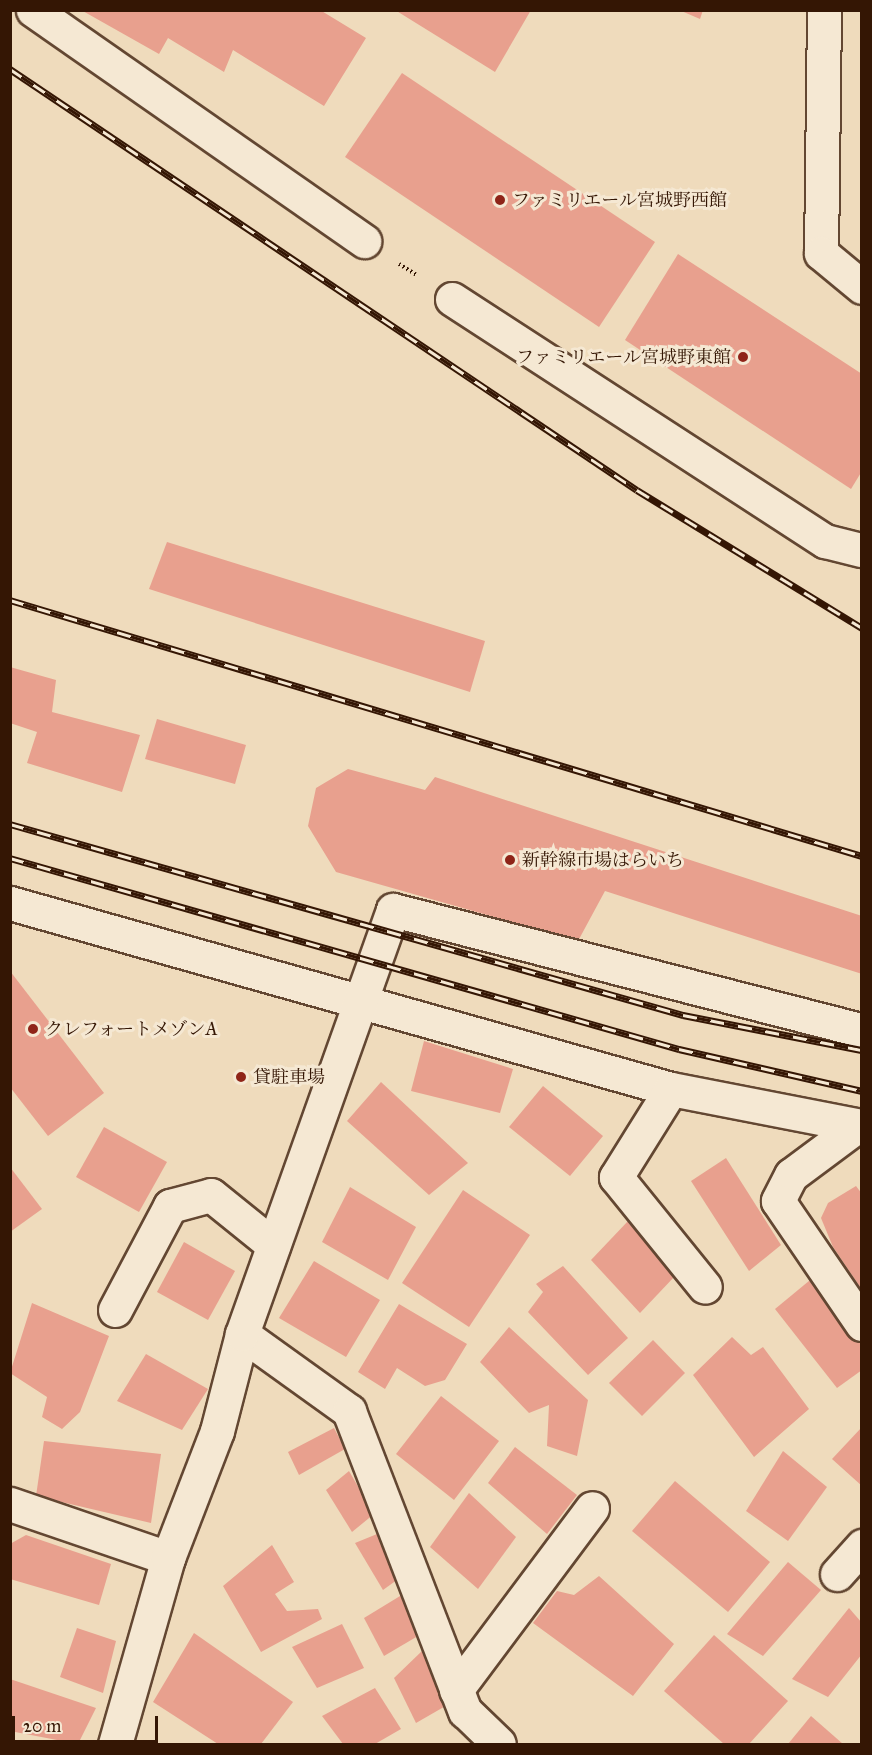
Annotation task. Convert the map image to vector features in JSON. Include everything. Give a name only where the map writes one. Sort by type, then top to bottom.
[{"type":"street","points":[[33,10],[364,241]]},
{"type":"street","points":[[824,10],[821,253],[861,287]]},
{"type":"street","points":[[453,299],[825,541],[861,550]]},
{"type":"street","points":[[10,903],[358,1004],[671,1089],[859,1126]]},
{"type":"street","points":[[115,1744],[168,1558],[217,1431],[242,1334],[393,910],[861,1030]]},
{"type":"street","points":[[671,1089],[616,1177],[705,1287]]},
{"type":"street","points":[[859,1126],[791,1175],[778,1202],[861,1324]]},
{"type":"street","points":[[115,1310],[170,1206],[211,1196],[273,1245]]},
{"type":"street","points":[[242,1334],[349,1411],[465,1711],[499,1744]]},
{"type":"street","points":[[10,1504],[168,1558]]},
{"type":"street","points":[[456,1689],[592,1508]]},
{"type":"street","points":[[837,1574],[861,1546]]},
{"type":"path","points":[[364,241],[453,299]]},
{"type":"building","points":[[81,10],[320,10],[366,38],[324,106],[233,50],[224,72],[168,38],[159,54]]},
{"type":"building","points":[[395,10],[531,10],[495,72]]},
{"type":"building","points":[[679,10],[703,10],[700,19]]},
{"type":"building","name":"ファミリエール宮城野西館","points":[[402,73],[655,242],[599,327],[345,157]]},
{"type":"building","name":"ファミリエール宮城野東館","points":[[678,254],[862,374],[862,471],[851,489],[625,340]]},
{"type":"building","points":[[167,542],[485,641],[470,692],[149,589]]},
{"type":"building","points":[[10,667],[56,680],[52,712],[140,735],[122,792],[27,763],[37,732],[10,723]]},
{"type":"building","points":[[157,719],[246,745],[235,784],[145,759]]},
{"type":"building","name":"新幹線市場はらいち","points":[[348,769],[425,790],[435,777],[862,916],[862,974],[605,891],[578,941],[336,872],[308,826],[316,788]]},
{"type":"building","name":"クレフォートメゾンA","points":[[10,971],[104,1093],[48,1136],[10,1087]]},
{"type":"building","points":[[424,1041],[513,1069],[500,1113],[411,1091]]},
{"type":"building","points":[[381,1082],[468,1163],[429,1195],[347,1121]]},
{"type":"building","points":[[543,1086],[603,1136],[570,1176],[509,1127]]},
{"type":"building","points":[[104,1127],[167,1162],[139,1212],[76,1177]]},
{"type":"building","points":[[726,1158],[781,1245],[749,1271],[691,1181]]},
{"type":"building","points":[[10,1167],[42,1209],[10,1232]]},
{"type":"building","points":[[856,1186],[862,1194],[862,1290],[833,1247],[821,1218],[828,1203]]},
{"type":"building","points":[[350,1187],[416,1227],[388,1280],[322,1242]]},
{"type":"building","points":[[463,1190],[530,1235],[469,1327],[402,1283]]},
{"type":"building","points":[[629,1220],[675,1276],[640,1313],[591,1260]]},
{"type":"building","points":[[184,1242],[235,1271],[208,1320],[157,1292]]},
{"type":"building","points":[[314,1261],[380,1300],[346,1357],[279,1318]]},
{"type":"building","points":[[563,1266],[628,1338],[588,1375],[528,1312],[543,1292],[536,1284]]},
{"type":"building","points":[[815,1276],[862,1341],[862,1370],[837,1388],[775,1309]]},
{"type":"building","points":[[32,1303],[109,1336],[80,1412],[62,1429],[42,1417],[47,1397],[10,1373]]},
{"type":"building","points":[[399,1304],[467,1344],[445,1380],[425,1386],[397,1368],[385,1389],[358,1372]]},
{"type":"building","points":[[509,1327],[588,1400],[577,1456],[547,1446],[549,1405],[529,1413],[480,1362]]},
{"type":"building","points":[[732,1337],[751,1355],[763,1347],[809,1409],[754,1457],[693,1375]]},
{"type":"building","points":[[653,1340],[685,1373],[642,1416],[609,1383]]},
{"type":"building","points":[[146,1354],[208,1389],[182,1430],[117,1401]]},
{"type":"building","points":[[441,1396],[499,1441],[454,1500],[396,1454]]},
{"type":"building","points":[[862,1427],[862,1486],[832,1459]]},
{"type":"building","points":[[334,1428],[345,1449],[299,1475],[288,1452]]},
{"type":"building","points":[[44,1441],[161,1454],[151,1523],[36,1496]]},
{"type":"building","points":[[515,1447],[577,1495],[547,1534],[488,1483]]},
{"type":"building","points":[[783,1451],[827,1487],[788,1541],[746,1511]]},
{"type":"building","points":[[349,1471],[374,1514],[352,1532],[326,1490]]},
{"type":"building","points":[[675,1481],[770,1562],[728,1612],[632,1531]]},
{"type":"building","points":[[469,1493],[516,1537],[478,1589],[430,1547]]},
{"type":"building","points":[[382,1532],[401,1577],[383,1590],[355,1543]]},
{"type":"building","points":[[26,1535],[111,1564],[99,1605],[10,1579],[10,1544]]},
{"type":"building","points":[[272,1545],[294,1582],[275,1594],[287,1611],[318,1609],[322,1619],[261,1652],[223,1586]]},
{"type":"building","points":[[788,1562],[821,1590],[763,1656],[727,1634]]},
{"type":"building","points":[[599,1576],[674,1644],[633,1696],[533,1623],[557,1591],[574,1595]]},
{"type":"building","points":[[405,1593],[423,1633],[384,1656],[364,1618]]},
{"type":"building","points":[[849,1608],[862,1623],[862,1654],[828,1697],[792,1679]]},
{"type":"building","points":[[342,1624],[364,1668],[317,1688],[292,1647]]},
{"type":"building","points":[[77,1628],[116,1641],[103,1693],[60,1677]]},
{"type":"building","points":[[194,1633],[293,1702],[261,1744],[218,1744],[153,1702]]},
{"type":"building","points":[[714,1635],[788,1701],[749,1744],[724,1744],[664,1691]]},
{"type":"building","points":[[422,1651],[449,1704],[416,1723],[394,1678]]},
{"type":"building","points":[[10,1679],[96,1708],[78,1744],[10,1731]]},
{"type":"building","points":[[375,1688],[401,1729],[375,1744],[343,1744],[322,1716]]},
{"type":"building","points":[[811,1716],[843,1744],[788,1744]]},
{"type":"railway","points":[[10,69],[637,490],[862,628]]},
{"type":"railway","points":[[10,600],[862,856]]},
{"type":"railway","points":[[10,824],[683,1015],[862,1050]]},
{"type":"railway","points":[[10,858],[679,1049],[862,1091]]},
{"type":"place","name":"ファミリエール宮城野西館","points":[[500,200]]},
{"type":"place","name":"ファミリエール宮城野東館","points":[[743,357]]},
{"type":"place","name":"新幹線市場はらいち","points":[[510,860]]},
{"type":"place","name":"クレフォートメゾンA","points":[[33,1029]]},
{"type":"place","name":"貸駐車場","points":[[241,1077]]}]
